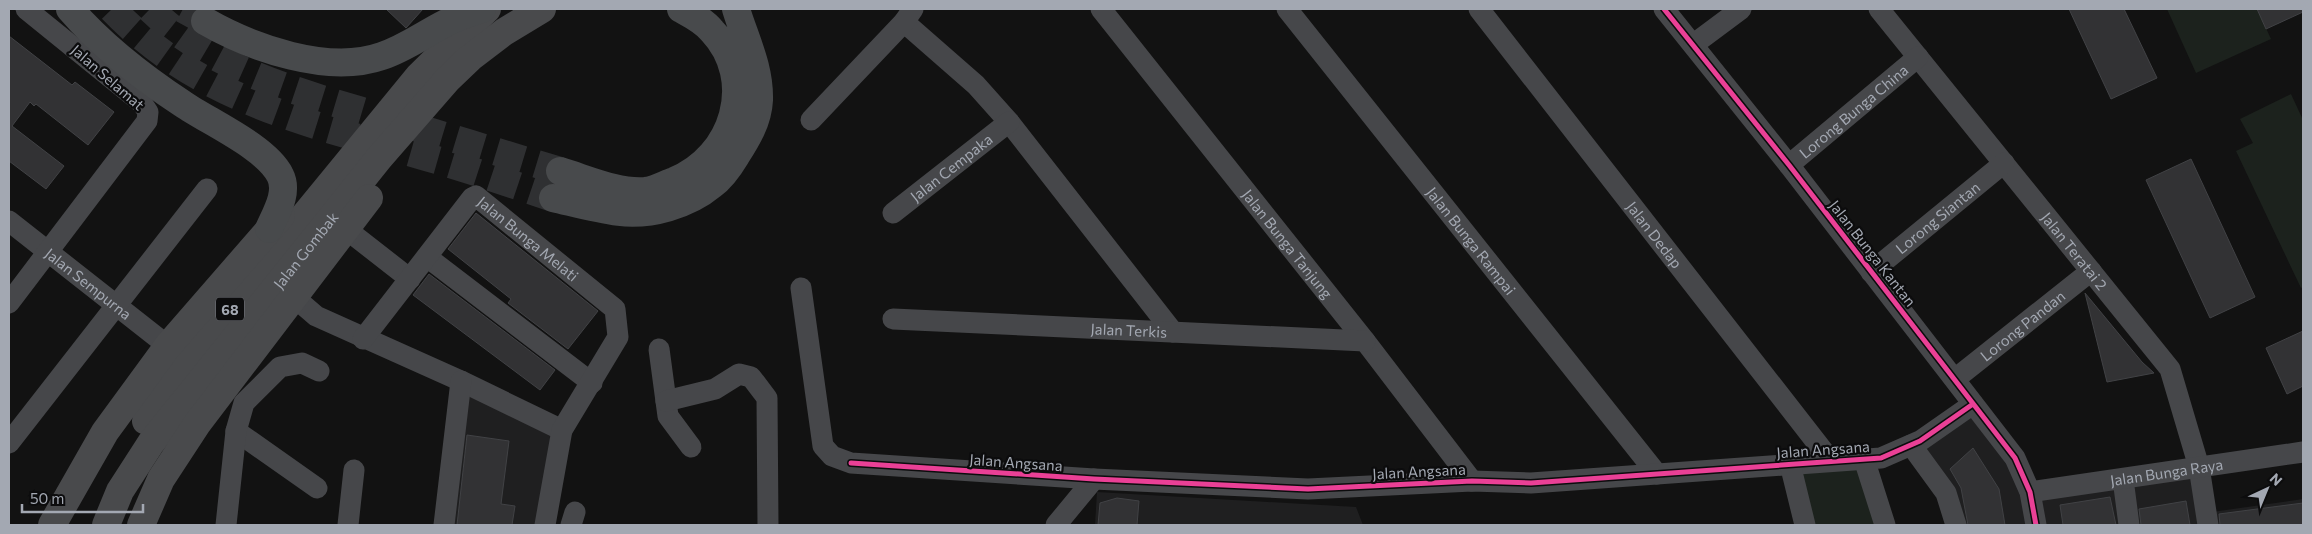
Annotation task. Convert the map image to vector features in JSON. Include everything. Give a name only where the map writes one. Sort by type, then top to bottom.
[{"type":"highway","points":[[70,9],[127,63],[183,104],[264,154],[280,175],[284,188],[280,204],[269,229]]},
{"type":"highway","points":[[205,22],[232,37],[262,49],[330,62],[355,61],[380,57],[413,44],[447,22],[482,9]]},
{"type":"highway","points":[[560,171],[625,191],[647,191],[682,178],[698,168],[714,153],[725,137],[733,120],[736,105],[736,76],[727,51],[716,35],[702,22],[681,9]]},
{"type":"highway","points":[[552,198],[621,212],[651,212],[680,203],[712,186],[728,168],[753,127],[759,102],[755,64],[736,9]]},
{"type":"main road","name":"Jalan Gombak","points":[[86,525],[112,469],[167,390],[274,254],[419,76],[487,9]]},
{"type":"main road","name":"Jalan Gombak","points":[[106,525],[120,491],[151,443],[380,157],[448,79],[470,58],[504,32],[542,9]]},
{"type":"main road","points":[[52,525],[105,432],[168,346],[356,130],[394,106]]},
{"type":"main road","points":[[141,525],[161,479],[197,424],[378,187],[380,157]]},
{"type":"street","name":"Jalan Selamat","points":[[9,303],[147,121],[148,112],[142,102],[26,9]]},
{"type":"street","name":"Jalan Bunga Tanjung","points":[[1101,9],[1366,341],[1472,481]]},
{"type":"street","name":"Jalan Bunga Rampai","points":[[1287,9],[1657,474]]},
{"type":"street","name":"Jalan Dedap","points":[[1479,9],[1831,461]]},
{"type":"street","name":"Jalan Bunga Kantan","points":[[1664,9],[1790,165],[2015,458],[2030,492],[2036,525]]},
{"type":"street","points":[[1694,44],[1741,9]]},
{"type":"street","name":"Jalan Teratai 2","points":[[1879,9],[2170,369],[2199,467],[2208,525]]},
{"type":"street","points":[[811,120],[909,15],[976,85],[1008,122],[1173,332]]},
{"type":"street","name":"Lorong Bunga China","points":[[1790,165],[1918,57]]},
{"type":"street","name":"Jalan Cempaka","points":[[893,213],[1008,122]]},
{"type":"street","name":"Lorong Siantan","points":[[1871,272],[2004,163]]},
{"type":"street","points":[[9,443],[207,189]]},
{"type":"street","name":"Jalan Bunga Melati","points":[[363,339],[472,198],[479,198],[615,309],[618,337],[562,430],[545,525]]},
{"type":"street","name":"Jalan Sempurna","points":[[9,221],[168,346]]},
{"type":"street","points":[[346,229],[410,279]]},
{"type":"street","points":[[427,257],[592,383]]},
{"type":"street","name":"Lorong Pandan","points":[[1955,379],[2091,271]]},
{"type":"street","name":"Jalan Angsana","points":[[801,288],[823,446],[832,456],[851,463],[1094,479],[1308,489],[1472,481],[1531,483],[1881,458],[1920,441],[1973,404]]},
{"type":"street","points":[[294,297],[316,316],[363,339],[461,381],[562,430]]},
{"type":"street","name":"Jalan Terkis","points":[[893,319],[1366,341]]},
{"type":"street","points":[[659,349],[668,416],[691,447]]},
{"type":"street","points":[[226,525],[236,431],[244,403],[280,367],[302,363],[319,371]]},
{"type":"street","points":[[666,400],[715,389],[739,374],[752,378],[766,398],[768,525]]},
{"type":"street","points":[[444,525],[461,381]]},
{"type":"street","points":[[236,431],[317,488]]},
{"type":"street","points":[[1911,445],[1946,492],[1956,525]]},
{"type":"street","name":"Jalan Bunga Raya","points":[[2030,492],[2303,452]]},
{"type":"street","points":[[1864,459],[1886,525]]},
{"type":"street","points":[[1790,464],[1805,525]]},
{"type":"street","points":[[348,525],[354,470]]},
{"type":"street","points":[[2124,478],[2129,525]]},
{"type":"street","points":[[1056,525],[1094,479]]},
{"type":"shaded area","points":[[2167,9],[2257,9],[2271,39],[2196,73]]},
{"type":"shaded area","points":[[2291,94],[2303,120],[2303,287],[2301,288],[2236,151],[2253,143],[2240,119]]},
{"type":"shaded area","points":[[466,390],[554,432],[538,525],[449,525]]},
{"type":"shaded area","points":[[1973,413],[2010,461],[2029,525],[1959,525],[1920,449]]},
{"type":"shaded area","points":[[1860,465],[1880,525],[1810,525],[1798,468]]},
{"type":"shaded area","points":[[2194,474],[2201,525],[2042,525],[2037,498]]},
{"type":"shaded area","points":[[1097,492],[1356,507],[1363,525],[1095,525]]},
{"type":"shaded area","points":[[2303,499],[2303,525],[2214,525],[2212,512]]},
{"type":"building","points":[[386,9],[423,9],[406,28]]},
{"type":"building","points":[[2069,9],[2124,9],[2157,78],[2111,99]]},
{"type":"building","points":[[2257,9],[2303,9],[2303,12],[2266,29]]},
{"type":"building","points":[[9,36],[72,85],[75,82],[114,112],[88,145],[36,104],[34,106],[30,102],[12,126],[64,166],[46,189],[9,161]]},
{"type":"building","points":[[2191,159],[2255,297],[2210,318],[2146,180]]},
{"type":"building","points":[[476,213],[598,311],[568,349],[508,303],[511,299],[448,249]]},
{"type":"building","points":[[429,274],[555,370],[540,390],[413,295]]},
{"type":"building","points":[[2085,293],[2142,362],[2154,373],[2107,382]]},
{"type":"building","points":[[2303,331],[2303,386],[2287,394],[2266,348]]},
{"type":"building","points":[[467,435],[509,441],[501,504],[515,506],[512,525],[457,525]]},
{"type":"building","points":[[1973,448],[1999,489],[2005,525],[1968,525],[1961,488],[1950,469]]},
{"type":"building","points":[[2110,497],[2116,525],[2063,525],[2060,505]]},
{"type":"building","points":[[1117,498],[1139,501],[1137,525],[1098,525],[1100,503]]},
{"type":"building","points":[[2186,501],[2190,525],[2141,525],[2139,509]]},
{"type":"building","points":[[2303,503],[2303,525],[2220,525],[2219,514]]},
{"type":"tunnel","points":[[112,9],[146,40],[182,66],[219,87],[258,105],[340,132],[458,166],[553,198]]},
{"type":"tunnel","points":[[150,9],[202,49],[259,77],[320,98],[560,171]]},
{"type":"tunnel","points":[[183,9],[205,21]]},
{"type":"cycle path","points":[[1664,9],[1789,165],[2015,458],[2030,492],[2036,525]]},
{"type":"cycle path","points":[[851,463],[1094,479],[1308,489],[1472,481],[1531,483],[1881,458],[1920,441],[1973,404]]}]
